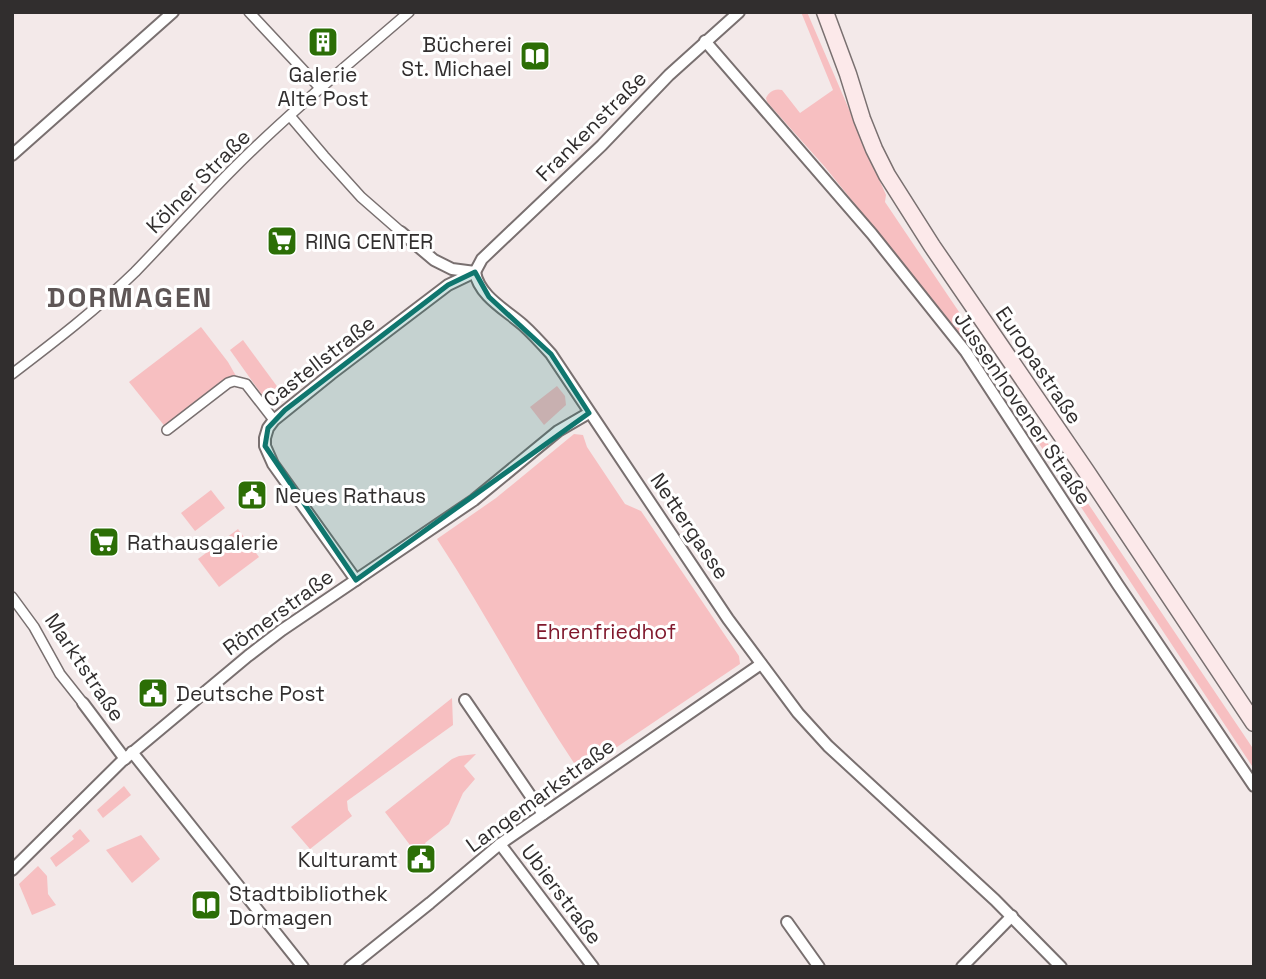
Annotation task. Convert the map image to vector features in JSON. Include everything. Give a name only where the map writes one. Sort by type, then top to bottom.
[{"type":"main road","name":"Europastraße","points":[[825,12],[862,119],[887,175],[932,246],[1254,723]]},
{"type":"street","points":[[12,155],[173,12]]},
{"type":"street","points":[[249,12],[321,89]]},
{"type":"street","name":"Kölner Straße","points":[[12,374],[108,296],[234,167],[409,12]]},
{"type":"street","name":"Frankenstraße","points":[[475,272],[482,259],[602,145],[668,75],[739,12]]},
{"type":"street","name":"Jussenhovener Straße","points":[[705,41],[872,234],[966,352],[1118,585],[1254,786]]},
{"type":"street","points":[[290,116],[361,197],[434,260],[452,269],[475,272]]},
{"type":"street","name":"Nettergasse","points":[[475,272],[477,282],[489,296],[551,354],[761,664],[798,713],[828,746],[1012,916],[1061,967]]},
{"type":"street","name":"Castellstraße","points":[[356,580],[273,464],[265,446],[268,428],[274,420],[331,374],[448,285],[475,272]]},
{"type":"street","points":[[167,430],[234,381],[246,384],[274,420]]},
{"type":"street","name":"Römerstraße","points":[[12,870],[129,756],[266,642],[474,500],[558,431],[589,413]]},
{"type":"street","name":"Marktstraße","points":[[12,597],[34,626],[60,674],[83,704],[303,967]]},
{"type":"street","name":"Langemarkstraße","points":[[350,967],[500,845],[761,664]]},
{"type":"street","points":[[465,700],[543,814]]},
{"type":"street","name":"Ubierstraße","points":[[500,845],[593,967]]},
{"type":"street","points":[[962,967],[1012,916]]},
{"type":"street","points":[[787,922],[819,967]]},
{"type":"highlighted area","points":[[475,272],[489,297],[551,354],[589,413],[356,580],[265,446],[268,428],[285,410],[448,285]]},
{"type":"green space","points":[[801,12],[807,12],[886,195],[885,202],[1254,750],[1254,769],[999,383],[825,167],[767,102],[766,98],[770,92],[782,90],[800,113],[833,90]]},
{"type":"green space","points":[[201,327],[236,376],[167,429],[129,382]]},
{"type":"green space","points":[[243,340],[279,389],[265,399],[230,350]]},
{"type":"green space","points":[[557,386],[565,396],[566,405],[544,425],[530,407]]},
{"type":"green space","name":"Ehrenfriedhof","points":[[574,434],[583,435],[587,447],[625,504],[641,511],[739,656],[740,664],[580,772],[437,539],[496,498]]},
{"type":"green space","points":[[211,490],[225,508],[195,531],[181,513]]},
{"type":"green space","points":[[238,529],[259,557],[219,587],[198,559]]},
{"type":"green space","points":[[452,698],[453,725],[347,801],[352,816],[310,849],[291,827]]},
{"type":"green space","points":[[476,754],[464,766],[475,779],[463,793],[449,824],[416,853],[385,812],[452,759]]},
{"type":"green space","points":[[124,786],[131,795],[103,818],[97,810]]},
{"type":"green space","points":[[80,829],[90,841],[56,867],[50,858],[74,839],[72,836]]},
{"type":"green space","points":[[141,835],[160,859],[132,883],[106,850]]},
{"type":"green space","points":[[38,866],[47,876],[48,894],[56,905],[32,915],[19,884]]},
{"type":"place","name":"Galerie Alte Post","points":[[323,42]]},
{"type":"place","name":"Bücherei St. Michael","points":[[535,56]]},
{"type":"place","name":"RING CENTER","points":[[282,241]]},
{"type":"place","name":"Neues Rathaus","points":[[252,495]]},
{"type":"place","name":"Rathausgalerie","points":[[104,542]]},
{"type":"place","name":"Deutsche Post","points":[[153,693]]},
{"type":"place","name":"Kulturamt","points":[[421,859]]},
{"type":"place","name":"Stadtbibliothek Dormagen","points":[[206,905]]},
{"type":"district","name":"DORMAGEN","points":[[130,297]]}]
